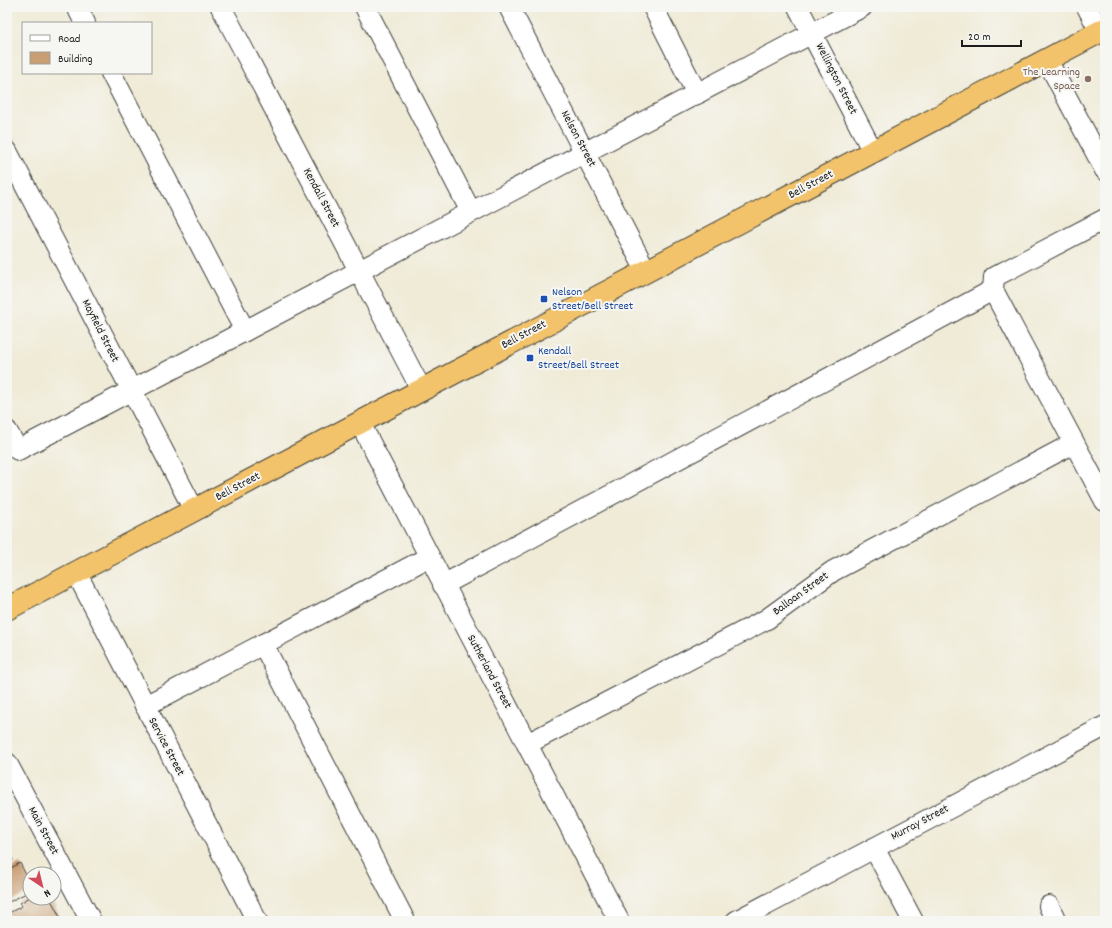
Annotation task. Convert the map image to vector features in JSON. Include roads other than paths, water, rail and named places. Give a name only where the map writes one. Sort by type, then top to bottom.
[{"type":"highway","name":"Bell Street","points":[[7,609],[1102,30]]},
{"type":"street","points":[[77,7],[84,22]]},
{"type":"street","name":"Kendall Street","points":[[221,7],[421,389]]},
{"type":"street","points":[[365,7],[471,212]]},
{"type":"street","name":"Nelson Street","points":[[509,7],[646,271]]},
{"type":"street","points":[[653,7],[697,94]]},
{"type":"street","name":"Wellington Street","points":[[798,7],[873,152]]},
{"type":"street","points":[[8,435],[18,450],[862,7]]},
{"type":"street","points":[[1086,7],[1102,30]]},
{"type":"street","points":[[1047,60],[1105,170]]},
{"type":"street","points":[[112,74],[245,331]]},
{"type":"street","name":"Mayfield Street","points":[[7,151],[194,510]]},
{"type":"street","points":[[1105,219],[994,277],[993,290],[1105,501]]},
{"type":"street","points":[[443,585],[993,290]]},
{"type":"street","name":"Sutherland Street","points":[[360,423],[619,921]]},
{"type":"street","name":"Balloan Street","points":[[527,744],[767,618],[833,571],[1074,443]]},
{"type":"street","points":[[145,706],[429,557]]},
{"type":"street","name":"Service Street","points":[[76,572],[257,921]]},
{"type":"street","points":[[263,644],[405,921]]},
{"type":"street","name":"Murray Street","points":[[736,921],[1105,726]]},
{"type":"street","name":"Main Street","points":[[7,762],[91,921]]},
{"type":"street","points":[[874,848],[913,921]]},
{"type":"place","name":"The Learning Space","points":[[1088,79]]},
{"type":"place","name":"Nelson Street/Bell Street","points":[[544,299]]},
{"type":"place","name":"Kendall Street/Bell Street","points":[[530,358]]}]
